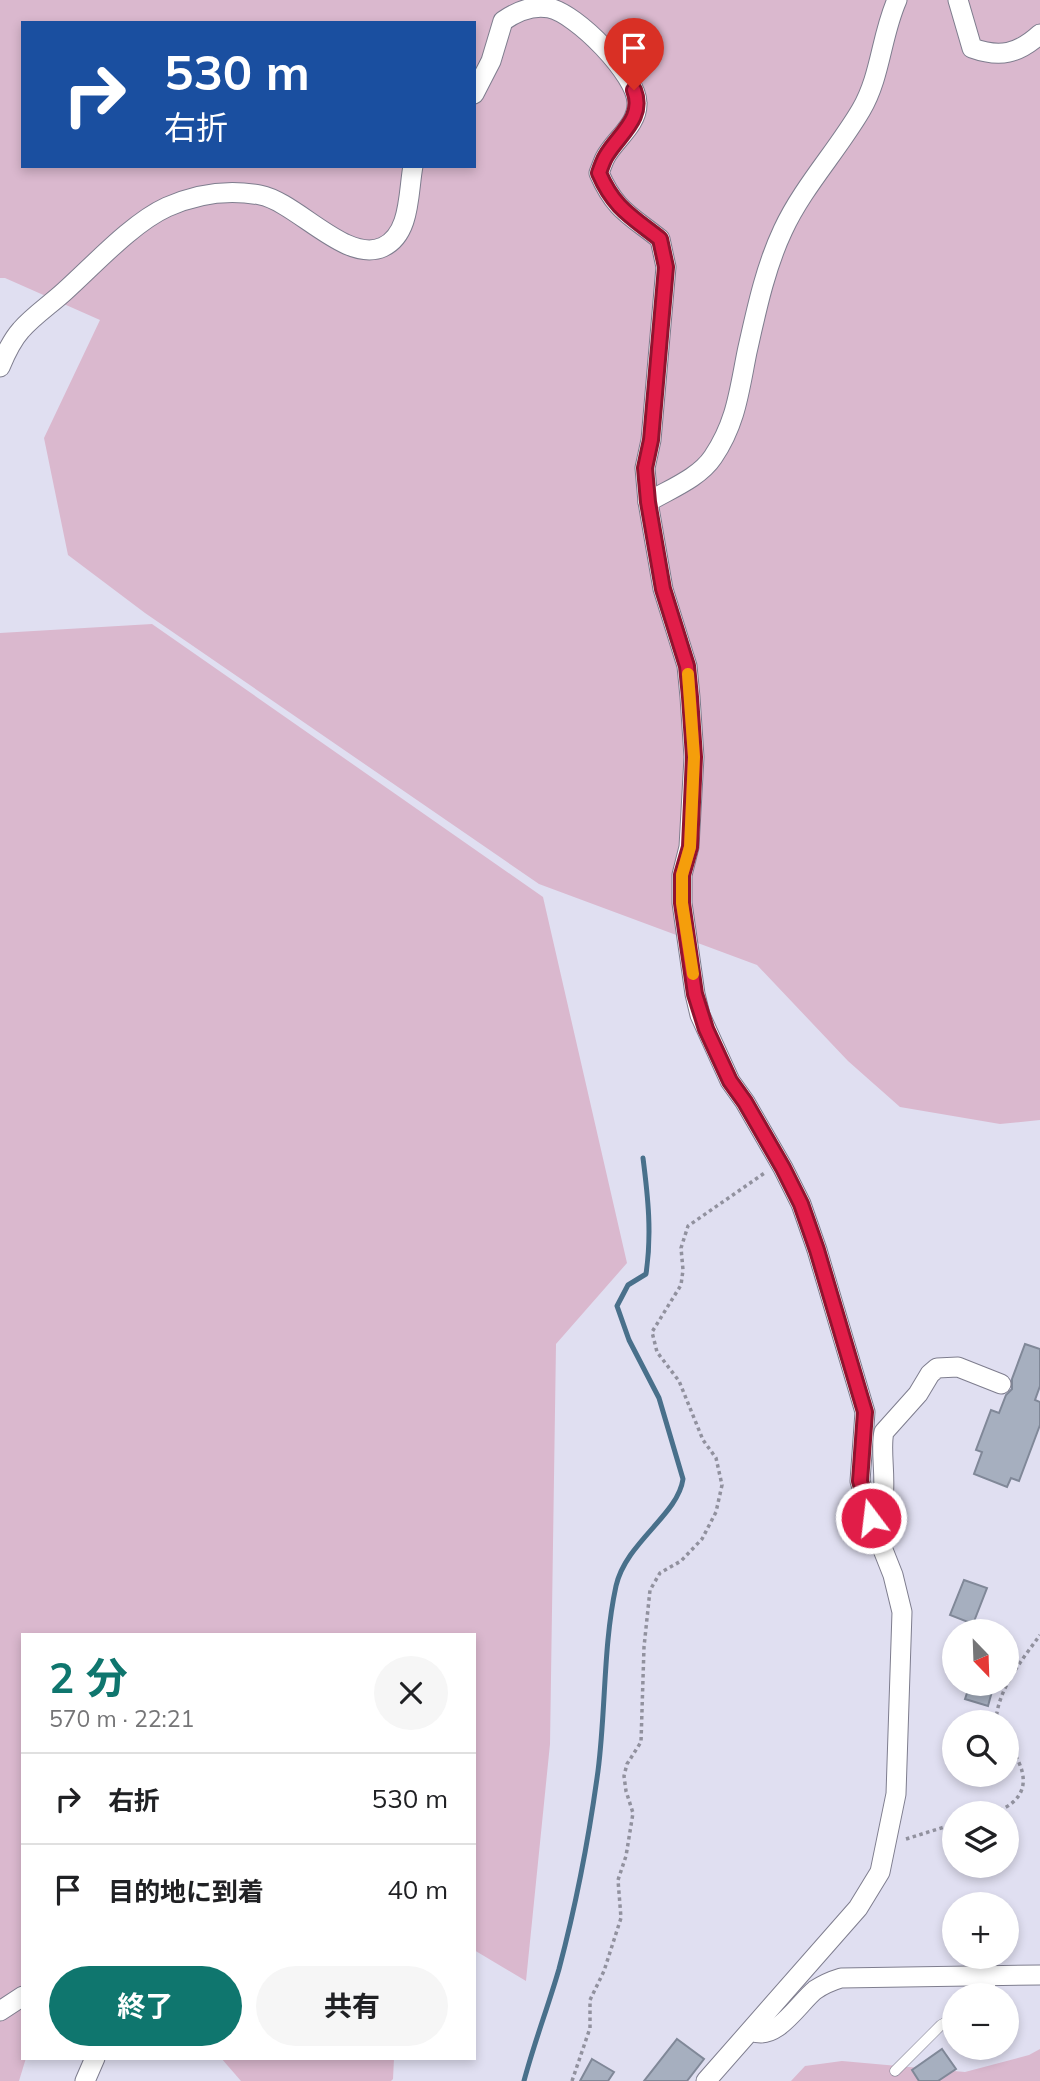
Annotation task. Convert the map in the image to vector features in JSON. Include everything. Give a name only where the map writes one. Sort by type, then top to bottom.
[{"type":"street","points":[[648,502],[696,475],[712,460],[731,426],[737,410],[757,306],[783,230],[861,110],[874,83],[886,31],[897,0]]},
{"type":"street","points":[[958,0],[972,48],[990,55],[1009,53],[1026,46],[1040,34]]},
{"type":"street","points":[[476,90],[491,61],[503,21],[522,11],[546,7],[566,16],[584,30],[619,64],[637,99],[637,111],[605,157],[599,173],[612,200],[660,239],[666,267],[651,440],[645,468],[663,589],[687,666],[694,757],[690,847],[682,875],[682,903],[695,994],[703,1022],[730,1081],[780,1163],[801,1204],[817,1250],[865,1412],[860,1481],[893,1575],[902,1612],[896,1794],[880,1872],[858,1908],[706,2081]]},
{"type":"street","points":[[0,367],[21,330],[143,222],[166,208],[194,197],[211,194],[230,192],[262,196],[285,204],[344,243],[366,250],[377,249],[392,241],[401,229],[413,168]]},
{"type":"street","points":[[871,1518],[878,1513],[883,1502],[884,1432],[918,1394],[930,1374],[937,1368],[958,1367],[1001,1384]]},
{"type":"street","points":[[752,2031],[758,2034],[766,2033],[779,2026],[826,1982],[841,1978],[1040,1975]]},
{"type":"street","points":[[0,2011],[21,1997]]},
{"type":"street","points":[[85,2081],[94,2060]]},
{"type":"lane","points":[[990,1983],[991,1976]]},
{"type":"lane","points":[[895,2071],[942,2024]]},
{"type":"path","points":[[572,2081],[590,2028],[590,2000],[608,1960],[621,1918],[618,1880],[626,1856],[633,1813],[624,1776],[627,1763],[641,1742],[644,1647],[650,1590],[660,1573],[681,1561],[702,1539],[716,1512],[723,1485],[716,1458],[703,1440],[679,1381],[657,1352],[652,1332],[681,1285],[681,1248],[688,1226],[780,1163]]},
{"type":"path","points":[[998,1710],[1000,1701],[1019,1664],[1040,1635]]},
{"type":"path","points":[[1016,1801],[1024,1784],[1019,1761]]},
{"type":"path","points":[[887,1844],[942,1828]]},
{"type":"shaded area","points":[[0,0],[1040,0],[1040,1120],[1000,1124],[900,1107],[848,1061],[757,965],[539,884],[145,613],[68,555],[44,438],[100,320],[0,278]]},
{"type":"shaded area","points":[[152,624],[543,897],[627,1263],[556,1344],[550,1744],[526,1981],[476,1951],[476,1633],[21,1633],[21,2060],[25,2060],[19,2081],[0,2081],[0,633]]},
{"type":"shaded area","points":[[1040,2049],[1040,2081],[791,2081],[805,2066],[842,2061],[965,2072],[1019,2060]]},
{"type":"shaded area","points":[[223,2060],[394,2060],[391,2081],[241,2081]]},
{"type":"building","points":[[1025,1344],[1040,1349],[1040,1386],[1035,1400],[1040,1402],[1040,1425],[1019,1481],[1011,1478],[1007,1487],[974,1474],[982,1452],[976,1450],[991,1410],[999,1413],[1006,1395],[1012,1389],[1012,1379]]},
{"type":"building","points":[[964,1580],[987,1588],[975,1619],[960,1619],[950,1615]]},
{"type":"building","points":[[966,1696],[991,1696],[988,1706],[965,1699]]},
{"type":"building","points":[[677,2039],[704,2059],[687,2081],[644,2081]]},
{"type":"building","points":[[942,2049],[942,2060],[950,2060],[956,2069],[938,2081],[919,2081],[912,2070]]},
{"type":"building","points":[[592,2059],[614,2072],[608,2081],[580,2081]]},
{"type":"waterway","points":[[524,2081],[559,1969],[586,1846],[598,1771],[609,1632],[616,1586],[630,1556],[672,1505],[683,1479],[659,1398],[629,1340],[617,1306],[628,1285],[646,1274],[649,1230],[643,1158]]},
{"type":"slow traffic","points":[[688,674],[694,757],[690,847],[682,875],[682,903],[693,974]]},
{"type":"route","points":[[634,90],[637,111],[605,157],[599,173],[612,200],[660,239],[666,267],[651,440],[645,468],[663,589],[687,666],[694,757],[690,847],[682,875],[682,903],[695,994],[700,1015],[730,1081],[783,1168],[801,1204],[817,1250],[865,1412],[860,1481],[871,1518]]}]
